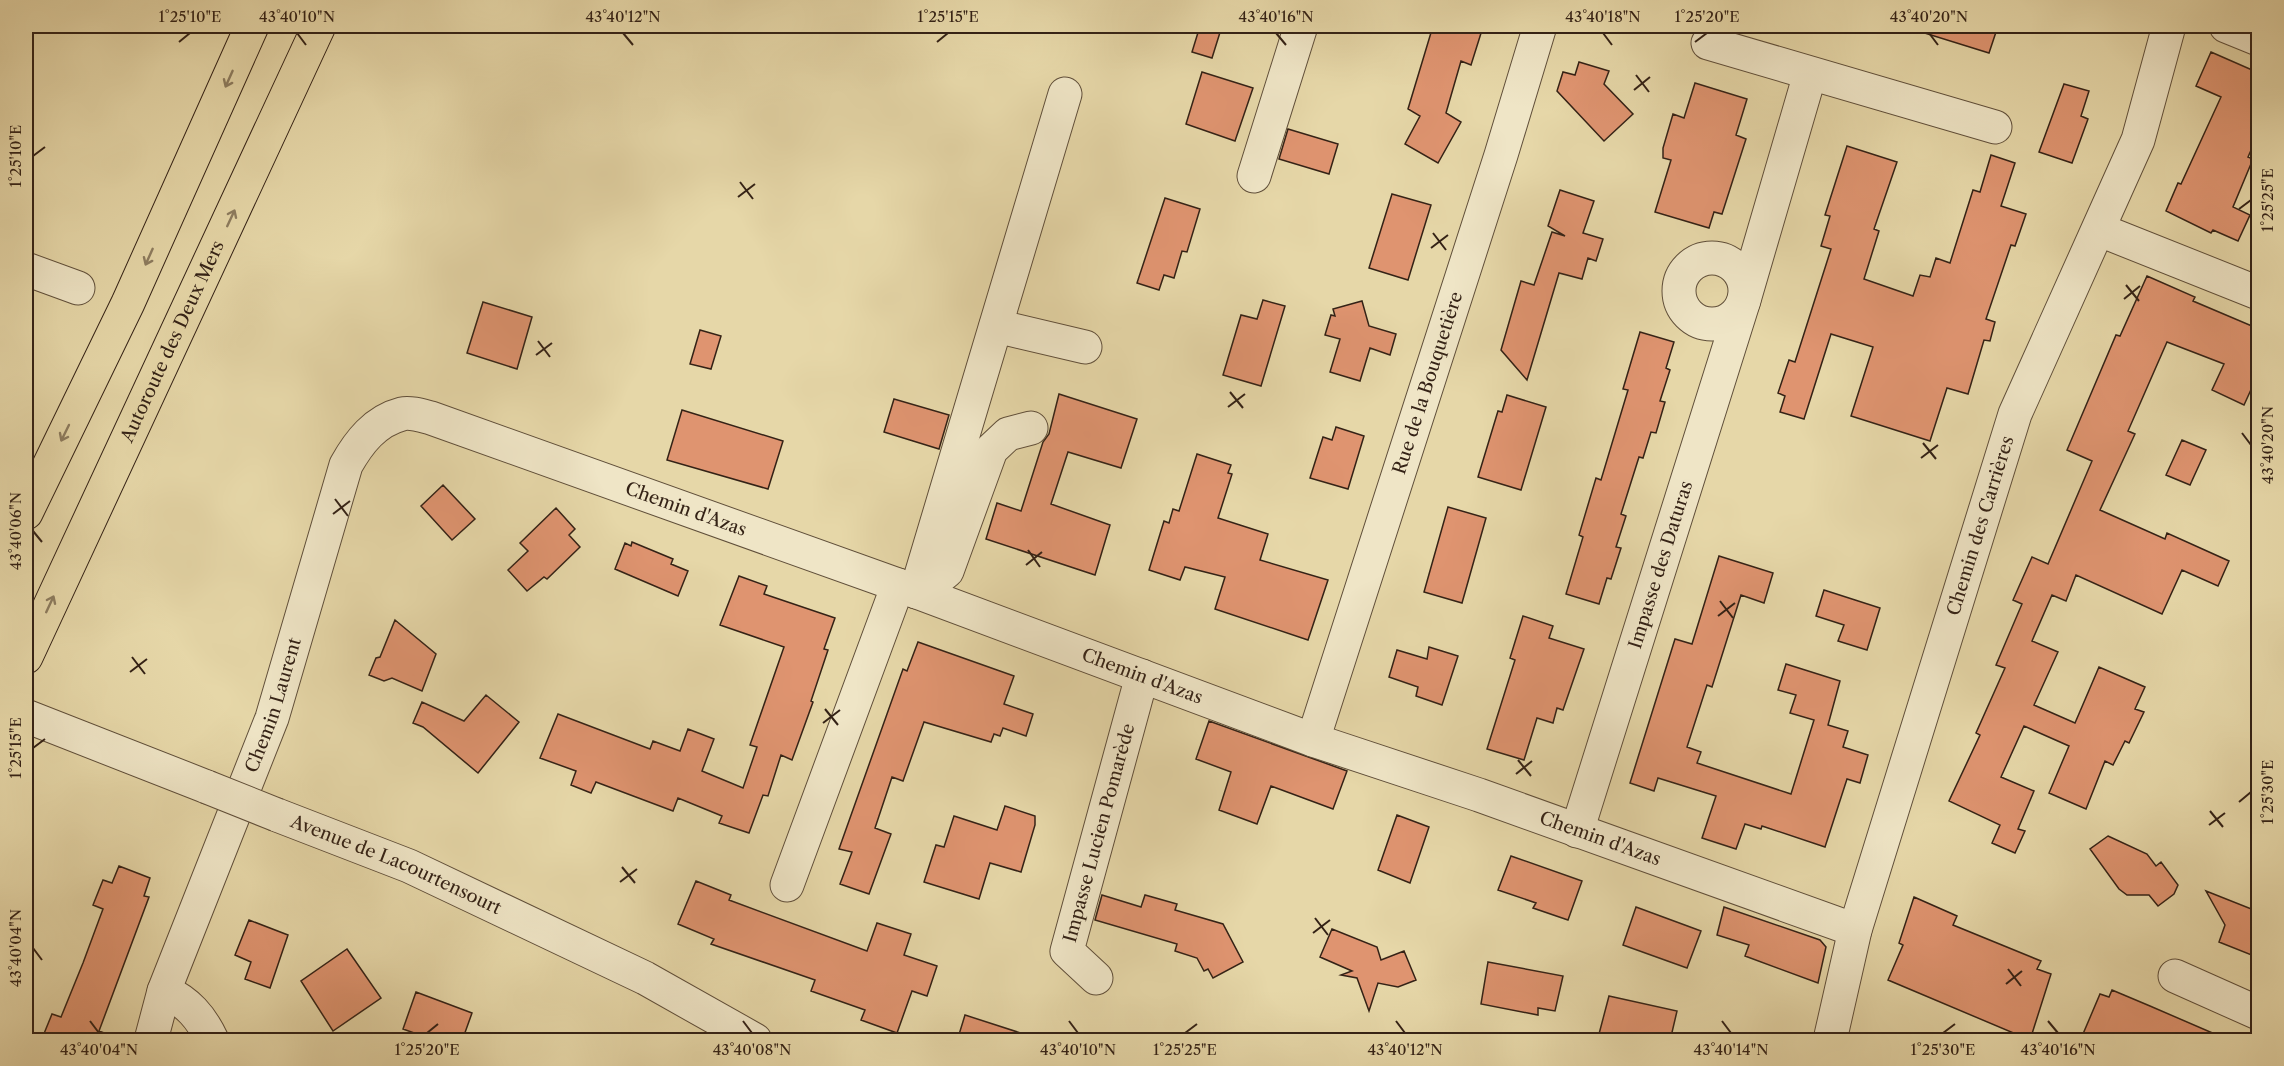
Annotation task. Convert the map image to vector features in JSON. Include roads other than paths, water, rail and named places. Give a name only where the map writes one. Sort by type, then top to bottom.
[{"type":"highway","points":[[26,513],[128,303],[252,26]]},
{"type":"highway","name":"Autoroute des Deux Mers","points":[[26,657],[319,26]]},
{"type":"street","points":[[1254,176],[1301,26]]},
{"type":"street","name":"Rue de la Bouquetière","points":[[1313,740],[1501,155],[1540,26]]},
{"type":"street","name":"Chemin des Carrières","points":[[1830,1041],[1855,930],[2015,414],[2088,251],[2100,230],[2138,140],[2169,26]]},
{"type":"street","points":[[2226,26],[2259,39]]},
{"type":"street","points":[[1708,43],[1995,127]]},
{"type":"street","name":"Impasse des Daturas","points":[[1577,831],[1744,300],[1810,74]]},
{"type":"street","points":[[787,885],[911,587],[996,326],[1065,94]]},
{"type":"street","points":[[2100,230],[2259,293]]},
{"type":"street","points":[[26,269],[78,288]]},
{"type":"street","points":[[996,326],[1085,347]]},
{"type":"street","name":"Chemin Laurent","points":[[151,1041],[164,991],[272,718],[346,465],[359,443],[377,425],[404,414],[431,418]]},
{"type":"street","name":"Chemin d'Azas","points":[[431,418],[911,587],[1313,740],[1479,795],[1855,930]]},
{"type":"street","points":[[911,587],[936,580],[946,571],[991,450],[1008,434],[1031,428]]},
{"type":"street","name":"Impasse Lucien Pomarède","points":[[1096,978],[1067,951],[1142,676]]},
{"type":"street","name":"Avenue de Lacourtensourt","points":[[26,716],[409,866],[645,978],[755,1041]]},
{"type":"street","points":[[2175,976],[2259,1013]]},
{"type":"street","points":[[164,991],[179,998],[201,1018],[212,1041]]}]
